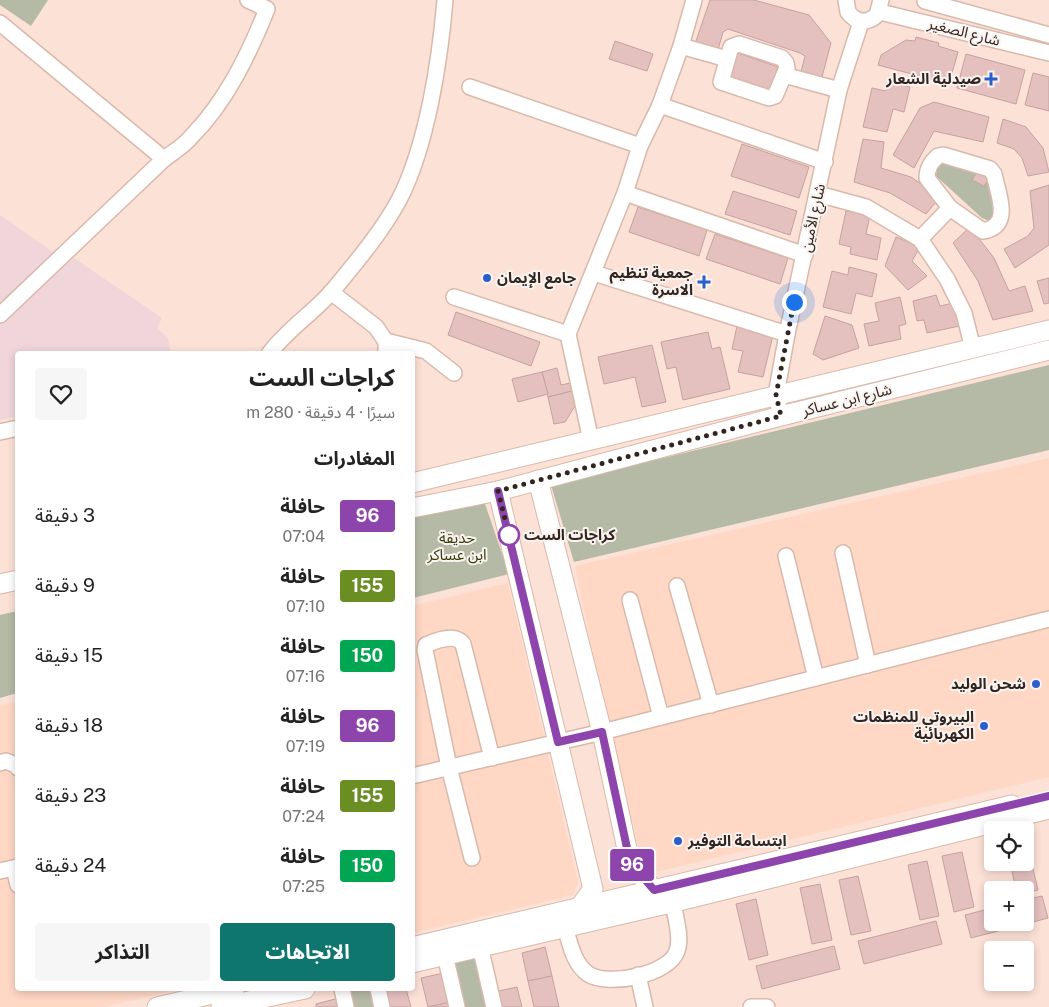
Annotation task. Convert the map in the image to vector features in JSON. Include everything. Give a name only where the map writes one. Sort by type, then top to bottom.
[{"type":"main road","name":"شارع ابن عساكر","points":[[415,483],[1049,330]]},
{"type":"main road","name":"شارع ابن عساكر","points":[[415,507],[498,491],[781,416],[1049,350]]},
{"type":"main road","points":[[538,480],[602,732],[630,862],[654,890]]},
{"type":"main road","points":[[498,491],[593,889],[579,908]]},
{"type":"main road","points":[[0,584],[15,581]]},
{"type":"main road","points":[[0,594],[15,591]]},
{"type":"main road","points":[[415,946],[1049,796]]},
{"type":"main road","points":[[415,962],[673,902],[1049,809]]},
{"type":"main road","points":[[156,1007],[233,1001],[274,1002],[300,991]]},
{"type":"street","points":[[0,315],[164,159],[191,138],[228,88],[248,55],[268,9],[248,0]]},
{"type":"street","points":[[272,351],[304,316],[331,292],[371,244],[399,199],[414,163],[441,43],[445,0]]},
{"type":"street","points":[[591,441],[568,334],[626,193],[640,146],[660,105],[681,46],[694,0]]},
{"type":"street","points":[[843,1],[848,12],[861,22]]},
{"type":"street","points":[[925,2],[1049,35]]},
{"type":"street","name":"شارع الصغير","points":[[861,22],[873,19],[880,6],[1049,53]]},
{"type":"street","points":[[0,22],[164,159]]},
{"type":"street","name":"شارع الأمين","points":[[781,416],[776,395],[787,334],[839,90],[861,22]]},
{"type":"street","points":[[739,44],[782,58],[786,63],[784,75],[776,96],[769,98],[721,82],[731,48],[739,44]]},
{"type":"street","points":[[681,46],[727,59]]},
{"type":"street","points":[[784,75],[839,90]]},
{"type":"street","points":[[470,87],[640,146]]},
{"type":"street","points":[[660,105],[825,162]]},
{"type":"street","points":[[944,155],[990,169],[994,174],[1003,215],[998,224],[983,231],[950,208],[927,178],[927,172],[932,161],[938,156],[944,155]]},
{"type":"street","points":[[626,193],[804,255]]},
{"type":"street","points":[[818,194],[866,207],[920,239],[947,279],[964,313],[973,349]]},
{"type":"street","points":[[920,239],[950,208]]},
{"type":"street","points":[[594,273],[787,334]]},
{"type":"street","points":[[331,292],[376,327],[388,349],[426,351],[454,373]]},
{"type":"street","points":[[454,297],[568,334]]},
{"type":"street","points":[[0,432],[15,429]]},
{"type":"street","points":[[843,553],[868,665]]},
{"type":"street","points":[[786,556],[816,678]]},
{"type":"street","points":[[677,586],[711,705]]},
{"type":"street","points":[[630,600],[661,717]]},
{"type":"street","points":[[415,775],[602,732],[1049,620]]},
{"type":"street","points":[[472,858],[449,768],[425,650],[426,645],[454,638],[459,639],[463,644],[492,758]]},
{"type":"street","points":[[0,763],[6,761],[15,766]]},
{"type":"street","points":[[565,927],[575,958],[588,974],[607,980],[638,975],[661,969],[676,954],[679,940],[673,902]]},
{"type":"street","points":[[480,946],[494,1007]]},
{"type":"street","points":[[445,955],[457,1007]]},
{"type":"street","points":[[638,975],[645,1007]]},
{"type":"street","points":[[342,991],[346,1007]]},
{"type":"street","points":[[378,991],[382,1007]]},
{"type":"street","points":[[751,1007],[767,1007]]},
{"type":"shaded area","points":[[0,215],[56,254],[0,303]]},
{"type":"shaded area","points":[[74,258],[162,318],[157,328],[168,338],[170,351],[15,351],[15,416],[0,420],[0,324]]},
{"type":"shaded area","points":[[1049,458],[1049,777],[652,873],[643,866],[598,679],[575,566]]},
{"type":"shaded area","points":[[508,583],[578,882],[573,895],[415,933],[415,605]]},
{"type":"shaded area","points":[[15,702],[15,991],[172,991],[104,1007],[0,1007],[0,706]]},
{"type":"green space","points":[[0,0],[48,0],[31,26],[0,5]]},
{"type":"green space","points":[[943,162],[985,175],[997,215],[989,221],[982,218],[936,176],[938,165]]},
{"type":"green space","points":[[1049,365],[1049,450],[574,562],[551,485]]},
{"type":"green space","name":"حديقة ابن عساكر","points":[[484,501],[509,574],[415,598],[415,517]]},
{"type":"green space","points":[[15,611],[15,694],[0,698],[0,615]]},
{"type":"green space","points":[[477,955],[489,1007],[461,1007],[450,960]]},
{"type":"green space","points":[[345,991],[373,991],[377,1007],[349,1007]]},
{"type":"building","points":[[710,0],[754,0],[809,15],[831,43],[822,77],[801,72],[805,56],[800,53],[728,29],[723,32],[718,50],[695,44]]},
{"type":"building","points":[[916,37],[939,43],[938,46],[958,52],[949,84],[878,65],[881,55],[906,40],[915,41]]},
{"type":"building","points":[[615,41],[653,54],[647,71],[609,59]]},
{"type":"building","points":[[735,52],[778,67],[770,91],[727,76]]},
{"type":"building","name":"صيدلية الشعار","points":[[966,54],[1025,70],[1016,104],[957,88]]},
{"type":"building","points":[[1033,73],[1049,77],[1049,111],[1025,105]]},
{"type":"building","points":[[888,82],[910,87],[904,112],[893,109],[887,132],[863,127],[872,88],[886,91]]},
{"type":"building","points":[[934,102],[989,117],[983,142],[934,131],[914,168],[893,155],[920,108]]},
{"type":"building","points":[[1003,119],[1026,127],[1043,148],[1049,172],[1028,176],[1022,158],[1014,149],[997,143]]},
{"type":"building","points":[[863,139],[884,142],[881,168],[911,177],[940,197],[926,214],[890,193],[854,182]]},
{"type":"building","points":[[742,144],[809,167],[799,198],[731,176]]},
{"type":"building","points":[[977,172],[985,175],[988,180],[984,186],[972,180]]},
{"type":"building","points":[[1049,185],[1049,245],[1015,268],[1004,249],[1028,236],[1034,228],[1030,191]]},
{"type":"building","points":[[733,191],[797,211],[790,235],[725,214]]},
{"type":"building","points":[[638,207],[707,230],[699,256],[629,232]]},
{"type":"building","points":[[846,211],[870,215],[866,234],[881,238],[877,260],[850,254],[851,247],[839,244]]},
{"type":"building","points":[[970,227],[994,258],[1009,291],[1025,286],[1033,311],[993,320],[978,281],[953,243]]},
{"type":"building","points":[[715,234],[788,258],[780,284],[706,259]]},
{"type":"building","points":[[896,237],[920,247],[912,261],[927,276],[908,290],[885,266]]},
{"type":"building","points":[[849,267],[877,274],[872,297],[856,293],[851,314],[823,307],[832,271],[848,275]]},
{"type":"building","points":[[1049,278],[1049,303],[1044,304],[1037,281]]},
{"type":"building","points":[[936,295],[940,306],[957,302],[964,325],[927,333],[924,320],[917,321],[913,301]]},
{"type":"building","points":[[900,297],[906,324],[899,326],[901,339],[869,346],[864,324],[879,321],[875,303]]},
{"type":"building","points":[[456,312],[540,342],[531,366],[448,335]]},
{"type":"building","points":[[825,316],[852,325],[859,348],[823,360],[813,354]]},
{"type":"building","points":[[737,326],[773,335],[763,377],[738,372],[743,351],[732,349]]},
{"type":"building","points":[[708,332],[712,349],[720,347],[730,389],[683,400],[676,367],[667,369],[661,342]]},
{"type":"building","points":[[652,345],[666,402],[642,407],[635,377],[604,384],[598,357]]},
{"type":"building","points":[[557,368],[561,385],[570,383],[572,391],[548,397],[542,372]]},
{"type":"building","points":[[542,372],[548,394],[518,402],[512,379]]},
{"type":"building","points":[[572,391],[575,406],[565,422],[554,424],[548,397]]},
{"type":"building","points":[[962,852],[974,907],[954,912],[942,856]]},
{"type":"building","points":[[927,861],[939,916],[920,920],[908,865]]},
{"type":"building","points":[[1012,871],[1034,871],[1038,890],[1034,891],[1034,881],[1014,881]]},
{"type":"building","points":[[858,876],[871,931],[851,935],[839,880]]},
{"type":"building","points":[[820,884],[832,940],[812,944],[800,888]]},
{"type":"building","points":[[1042,896],[1048,918],[1034,922],[1034,898]]},
{"type":"building","points":[[756,899],[768,955],[749,960],[736,904]]},
{"type":"building","points":[[984,910],[984,931],[998,931],[971,938],[965,915]]},
{"type":"building","points":[[936,921],[942,944],[864,964],[858,941]]},
{"type":"building","points":[[834,946],[840,969],[762,989],[756,966]]},
{"type":"building","points":[[545,947],[552,976],[528,981],[522,953]]},
{"type":"building","points":[[444,973],[451,1002],[428,1007],[421,978]]},
{"type":"building","points":[[552,976],[559,1007],[534,1007],[528,981]]},
{"type":"building","points":[[517,987],[522,1007],[497,1007],[494,992]]},
{"type":"building","points":[[382,991],[407,991],[411,1007],[386,1007]]},
{"type":"building","points":[[339,998],[341,1007],[316,1007],[316,1004]]},
{"type":"building","points":[[451,1002],[452,1007],[428,1007]]},
{"type":"bus line","name":"96","points":[[498,491],[558,742],[602,732],[630,862],[654,890],[1049,796]]},
{"type":"place","name":"صيدلية الشعار","points":[[991,79]]},
{"type":"place","name":"جامع الإيمان","points":[[487,278]]},
{"type":"place","name":"جمعية تنظيم الاسرة","points":[[704,282]]},
{"type":"place","name":"كراجات الست","points":[[509,535]]},
{"type":"place","name":"شحن الوليد","points":[[1036,684]]},
{"type":"place","name":"البيروتي للمنظمات الكهربائية","points":[[984,726]]},
{"type":"place","name":"ابتسامة التوفير","points":[[678,841]]},
{"type":"route","points":[[509,535],[498,491],[781,416],[776,395],[794,302]]}]
